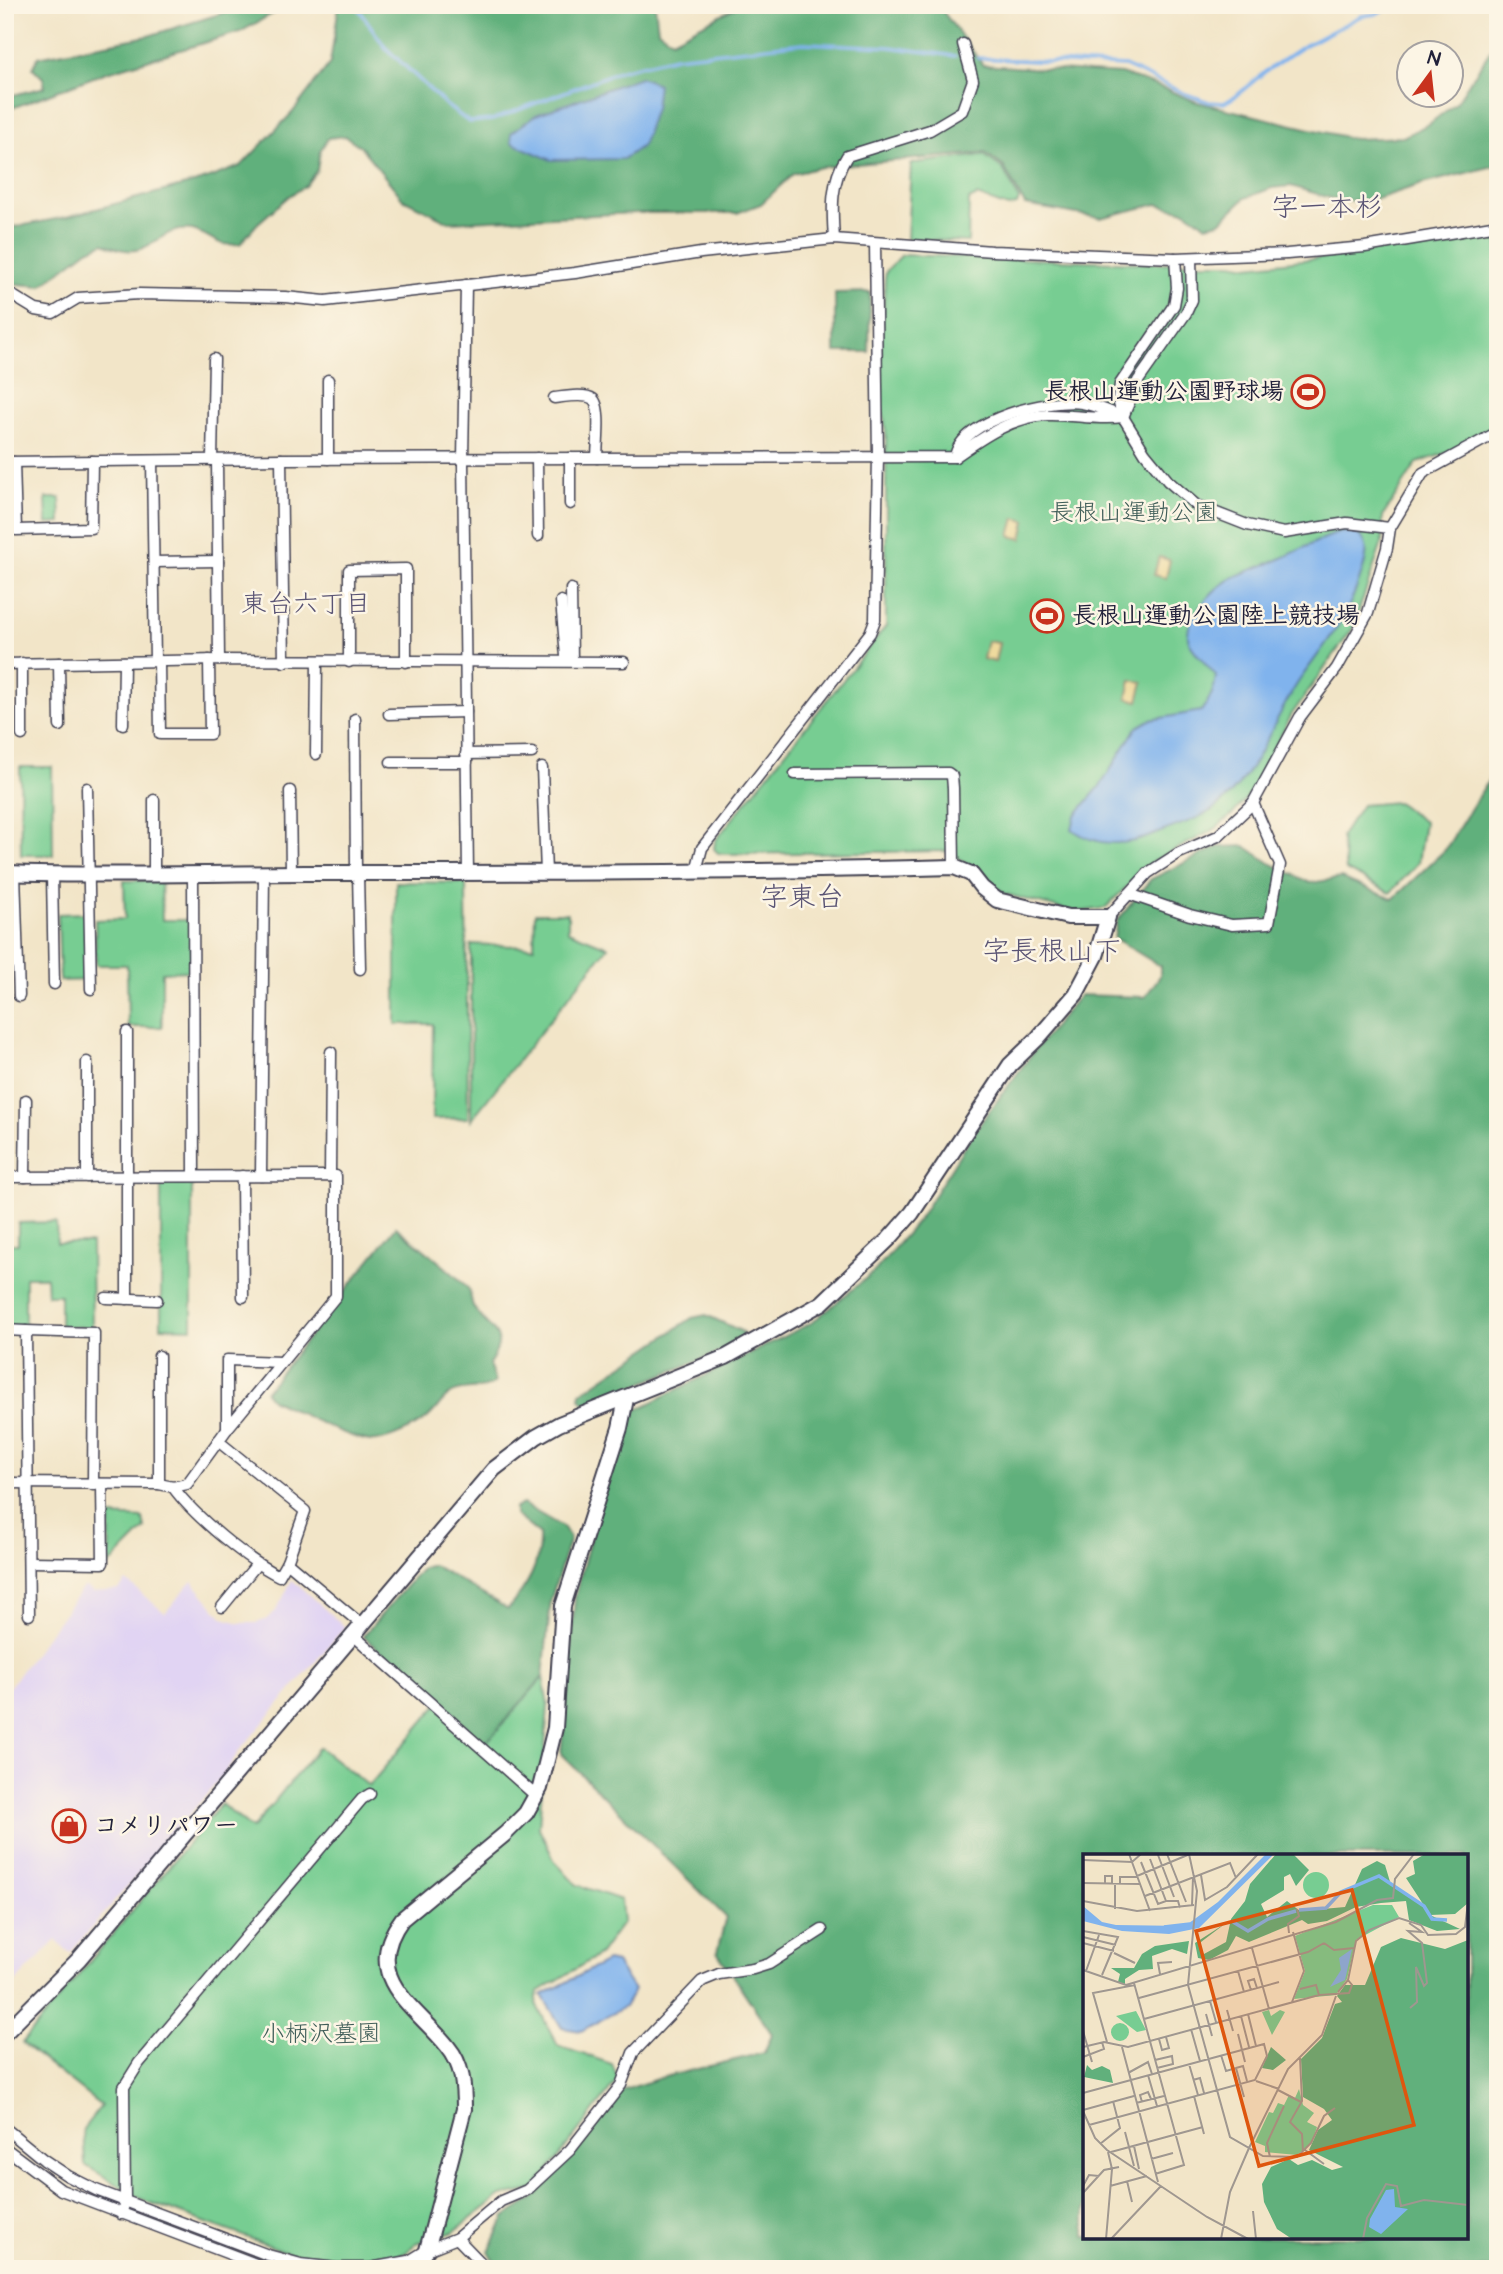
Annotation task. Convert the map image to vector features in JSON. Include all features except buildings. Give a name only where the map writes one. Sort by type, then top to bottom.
[{"type":"street","points":[[834,239],[833,206],[837,173],[847,156],[930,130],[962,111],[974,80],[963,44]]},
{"type":"street","points":[[5,290],[36,310],[54,313],[78,298],[139,294],[285,297],[325,301],[575,273],[715,251],[834,239],[1191,258],[1364,247],[1498,225]]},
{"type":"street","points":[[696,871],[702,848],[870,633],[875,620],[878,456],[875,243]]},
{"type":"street","points":[[1175,258],[1177,288],[1174,305],[1120,384],[1118,400],[1123,417],[1141,447],[1168,481],[1196,505],[1247,525],[1284,533],[1347,523],[1390,528]]},
{"type":"street","points":[[1123,417],[1138,381],[1186,313],[1192,299],[1191,258]]},
{"type":"street","points":[[466,285],[463,458],[468,873]]},
{"type":"street","points":[[152,461],[160,734],[210,734],[218,561],[215,359]]},
{"type":"street","points":[[328,380],[328,459]]},
{"type":"street","points":[[554,398],[594,399],[598,408],[597,458]]},
{"type":"street","points":[[92,461],[91,528],[16,530],[10,462],[92,461],[152,461],[281,459],[463,458],[955,457],[959,446],[973,432],[1015,412],[1042,405],[1083,403],[1123,417]]},
{"type":"street","points":[[5,2033],[79,1959],[494,1469],[536,1437],[559,1424],[726,1357],[822,1303],[889,1239],[912,1213],[1010,1065],[1038,1038],[1076,993],[1096,956],[1108,918],[1148,873],[1179,853],[1218,836],[1253,803],[1300,717],[1337,668],[1368,613],[1387,548],[1390,528],[1423,473],[1498,432]]},
{"type":"street","points":[[537,458],[538,536]]},
{"type":"street","points":[[570,458],[570,504]]},
{"type":"street","points":[[281,459],[284,662]]},
{"type":"street","points":[[154,562],[218,561]]},
{"type":"street","points":[[349,662],[349,570],[406,569],[407,662]]},
{"type":"street","points":[[569,662],[571,589]]},
{"type":"street","points":[[561,601],[569,662]]},
{"type":"street","points":[[5,664],[214,660],[624,662]]},
{"type":"street","points":[[123,724],[124,662]]},
{"type":"street","points":[[316,754],[317,662]]},
{"type":"street","points":[[22,663],[22,735]]},
{"type":"street","points":[[59,663],[60,726]]},
{"type":"street","points":[[389,714],[466,712]]},
{"type":"street","points":[[355,719],[360,969]]},
{"type":"street","points":[[391,762],[532,753]]},
{"type":"street","points":[[542,768],[546,873]]},
{"type":"street","points":[[795,774],[948,772],[952,776],[953,788],[954,867]]},
{"type":"street","points":[[87,788],[91,989]]},
{"type":"street","points":[[290,791],[291,873]]},
{"type":"street","points":[[153,800],[154,875]]},
{"type":"street","points":[[1129,894],[1190,915],[1232,925],[1269,923],[1280,865],[1253,803]]},
{"type":"street","points":[[19,996],[10,873],[88,876],[954,867],[971,874],[982,888],[998,900],[1068,917],[1108,918]]},
{"type":"street","points":[[261,1177],[264,873]]},
{"type":"street","points":[[193,874],[194,1176]]},
{"type":"street","points":[[52,875],[54,984]]},
{"type":"street","points":[[127,1032],[127,1299]]},
{"type":"street","points":[[330,1176],[331,1052]]},
{"type":"street","points":[[87,1062],[87,1177]]},
{"type":"street","points":[[25,1177],[26,1100]]},
{"type":"street","points":[[242,1176],[243,1297]]},
{"type":"street","points":[[5,1177],[336,1176],[337,1296],[227,1429],[187,1484],[173,1487],[159,1484],[5,1483]]},
{"type":"street","points":[[106,1298],[158,1300]]},
{"type":"street","points":[[5,1330],[94,1333],[97,1485],[103,1563],[29,1562]]},
{"type":"street","points":[[26,1331],[29,1615]]},
{"type":"street","points":[[159,1356],[159,1484]]},
{"type":"street","points":[[227,1429],[227,1360],[281,1362]]},
{"type":"street","points":[[422,2269],[464,2109],[464,2088],[460,2068],[449,2048],[397,1993],[388,1974],[386,1952],[392,1933],[402,1919],[505,1834],[526,1813],[536,1796],[549,1760],[555,1728],[563,1606],[620,1428],[626,1399]]},
{"type":"street","points":[[173,1487],[184,1504],[257,1564],[279,1576],[305,1511],[218,1441]]},
{"type":"street","points":[[286,1562],[536,1796]]},
{"type":"street","points":[[222,1607],[257,1564]]},
{"type":"street","points":[[121,2214],[125,2202],[124,2087],[139,2063],[362,1799],[370,1794]]},
{"type":"street","points":[[5,2127],[44,2161],[68,2176],[125,2202],[268,2255],[301,2264],[337,2267],[370,2267],[409,2261],[427,2250],[457,2238],[501,2201],[527,2190],[570,2150],[621,2085],[634,2053],[702,1981],[719,1974],[769,1964],[822,1930]]},
{"type":"street","points":[[5,2148],[61,2190],[269,2269]]},
{"type":"street","points":[[457,2238],[487,2269]]},
{"type":"shaded area","points":[[292,1580],[345,1627],[239,1751],[225,1773],[70,1953],[56,1940],[5,1993],[5,1693],[84,1586],[93,1592],[119,1590],[126,1581],[165,1613],[192,1581],[223,1618],[240,1623],[257,1623],[276,1611]]},
{"type":"green space","points":[[249,5],[288,5],[240,32],[104,73],[12,108],[5,122],[5,97],[45,87],[43,78],[33,68],[38,57],[148,36]]},
{"type":"green space","points":[[339,5],[655,5],[658,30],[672,40],[740,5],[938,5],[983,65],[1121,74],[1197,102],[1355,139],[1403,137],[1429,124],[1450,108],[1464,108],[1464,91],[1498,39],[1498,165],[1422,184],[1374,200],[1340,201],[1291,186],[1272,188],[1245,198],[1220,222],[1206,225],[1185,211],[1157,204],[1100,218],[1025,205],[1004,167],[985,153],[821,167],[793,174],[761,204],[737,213],[637,213],[449,222],[403,199],[360,146],[345,136],[328,138],[320,151],[317,170],[305,186],[257,224],[240,244],[223,244],[196,231],[179,230],[143,248],[133,250],[104,243],[88,250],[41,286],[5,283],[5,221],[15,227],[66,217],[201,181],[241,166],[292,113],[330,63]]},
{"type":"green space","points":[[984,155],[1003,169],[1019,199],[1017,205],[1008,207],[977,196],[969,200],[968,242],[907,239],[911,165]]},
{"type":"green space","name":"長根山運動公園","points":[[1498,232],[1498,425],[1449,452],[1417,463],[1383,516],[1382,543],[1353,628],[1292,714],[1250,794],[1233,814],[1215,829],[1152,862],[1105,908],[1085,911],[1070,911],[1005,894],[948,851],[725,854],[714,849],[715,841],[886,626],[886,435],[879,402],[885,277],[887,270],[902,255],[1232,263],[1248,266]]},
{"type":"green space","points":[[870,292],[869,352],[835,352],[835,293]]},
{"type":"green space","points":[[46,498],[60,498],[61,523],[47,524]]},
{"type":"green space","points":[[1498,765],[1498,2269],[499,2269],[489,2252],[505,2217],[533,2199],[621,2091],[660,2078],[764,2053],[772,2034],[717,1952],[726,1917],[561,1754],[575,1597],[595,1520],[625,1424],[636,1410],[811,1323],[875,1271],[919,1219],[973,1133],[1037,1047],[1080,995],[1145,997],[1160,976],[1160,966],[1114,938],[1117,921],[1151,879],[1217,847],[1245,846],[1270,863],[1310,883],[1341,878],[1393,899],[1445,850]]},
{"type":"green space","points":[[20,767],[52,767],[53,855],[21,855]]},
{"type":"green space","points":[[1397,802],[1424,822],[1418,863],[1390,893],[1346,870],[1341,836],[1362,805]]},
{"type":"green space","points":[[161,880],[162,920],[191,920],[192,971],[162,972],[162,1027],[128,1027],[127,965],[96,965],[95,920],[125,919],[124,881]]},
{"type":"green space","points":[[396,882],[466,883],[468,1118],[432,1119],[433,1024],[396,1024]]},
{"type":"green space","points":[[87,913],[88,980],[60,981],[58,914]]},
{"type":"green space","points":[[535,913],[568,913],[568,931],[608,947],[471,1120],[471,944],[534,947]]},
{"type":"green space","points":[[161,1180],[192,1180],[192,1328],[161,1327]]},
{"type":"green space","points":[[56,1222],[57,1243],[91,1243],[92,1327],[60,1327],[60,1295],[47,1295],[46,1277],[25,1277],[25,1327],[5,1327],[5,1244],[18,1244],[18,1223]]},
{"type":"green space","points":[[396,1227],[448,1269],[469,1290],[473,1306],[498,1338],[489,1364],[495,1382],[484,1387],[454,1392],[429,1416],[403,1433],[376,1441],[367,1440],[340,1432],[271,1399],[265,1392]]},
{"type":"green space","points":[[706,1315],[743,1332],[743,1339],[736,1346],[604,1398],[585,1404],[580,1399],[581,1393],[692,1318]]},
{"type":"green space","points":[[523,1504],[564,1528],[570,1538],[551,1599],[543,1677],[485,1744],[363,1636],[422,1568],[433,1565],[508,1609],[527,1583],[538,1556],[539,1534],[515,1515],[515,1508]]},
{"type":"green space","points":[[110,1516],[143,1518],[145,1529],[109,1565]]},
{"type":"green space","name":"小柄沢墓園","points":[[543,1677],[548,1706],[539,1828],[555,1862],[577,1885],[621,1900],[623,1922],[600,1954],[538,1992],[536,2004],[558,2046],[612,2064],[618,2079],[534,2190],[501,2196],[453,2232],[416,2243],[406,2253],[369,2263],[296,2255],[143,2200],[85,2165],[83,2129],[101,2106],[22,2043],[221,1804],[252,1829],[319,1747],[369,1786],[439,1703],[485,1744]]},
{"type":"sand","points":[[1015,518],[1026,521],[1022,539],[1010,536]]},
{"type":"sand","points":[[1159,557],[1170,560],[1166,578],[1154,575]]},
{"type":"sand","points":[[987,641],[999,643],[995,662],[983,659]]},
{"type":"sand","points":[[1131,680],[1143,682],[1138,701],[1127,698]]},
{"type":"water","points":[[640,77],[658,84],[655,108],[642,146],[623,159],[551,160],[512,143],[511,133],[536,115]]},
{"type":"water","points":[[1341,532],[1353,533],[1365,542],[1366,559],[1356,589],[1336,628],[1290,695],[1252,766],[1228,797],[1198,817],[1143,839],[1122,843],[1101,842],[1072,829],[1075,816],[1101,785],[1136,728],[1150,720],[1201,711],[1209,699],[1216,676],[1192,647],[1188,637],[1193,617],[1200,607],[1219,587],[1237,575]]},
{"type":"water","points":[[607,1961],[616,1963],[634,1990],[624,2007],[581,2031],[562,2028],[542,1995]]},
{"type":"waterway","points":[[356,5],[385,47],[447,106],[469,122],[492,120],[622,70],[675,57],[803,43],[890,47],[955,56]]},
{"type":"waterway","points":[[978,58],[1125,66],[1186,94],[1209,102],[1224,103],[1302,47],[1361,16],[1376,14],[1392,5]]},
{"type":"place","name":"長根山運動公園野球場","points":[[1308,392]]},
{"type":"place","name":"長根山運動公園陸上競技場","points":[[1047,616]]},
{"type":"place","name":"コメリパワー","points":[[69,1826]]},
{"type":"district","name":"字一本杉","points":[[1327,207]]},
{"type":"district","name":"東台六丁目","points":[[306,604]]},
{"type":"district","name":"字東台","points":[[802,897]]},
{"type":"district","name":"字長根山下","points":[[1052,951]]}]
